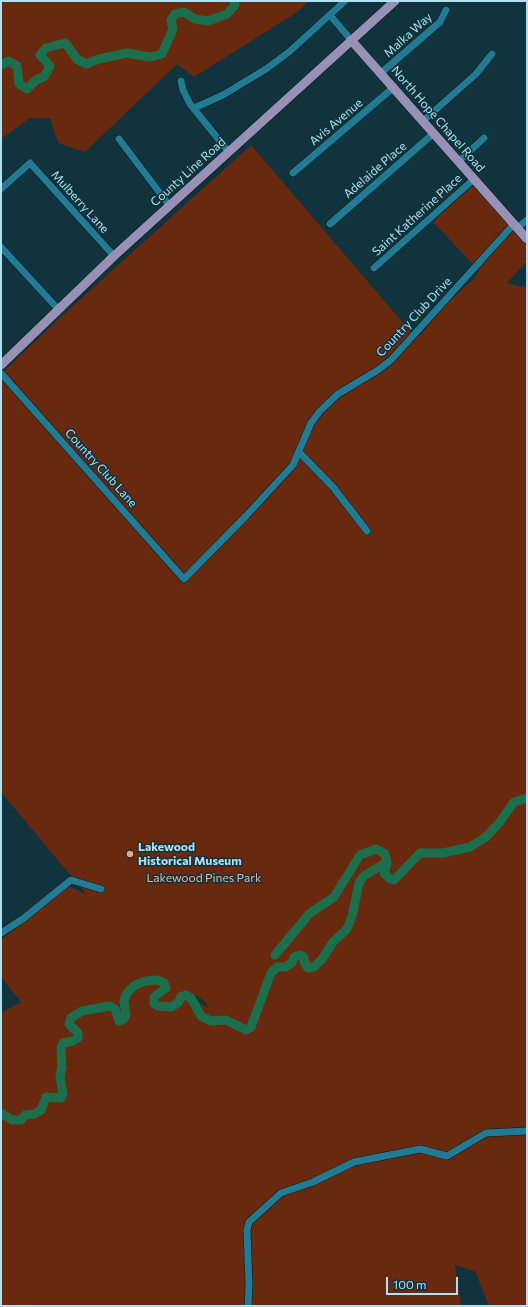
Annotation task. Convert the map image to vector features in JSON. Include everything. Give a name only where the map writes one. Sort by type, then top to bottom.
[{"type":"main road","name":"County Line Road","points":[[1,365],[58,309],[169,205],[395,1]]},
{"type":"main road","name":"North Hope Chapel Road","points":[[351,40],[527,239]]},
{"type":"street","points":[[194,108],[223,95],[266,69],[289,52],[345,1]]},
{"type":"street","name":"Malka Way","points":[[382,74],[440,22],[446,10]]},
{"type":"street","name":"North Hope Chapel Road","points":[[330,15],[351,40]]},
{"type":"street","points":[[423,121],[476,74],[492,54]]},
{"type":"street","points":[[181,81],[183,90],[194,108],[228,151]]},
{"type":"street","name":"Avis Avenue","points":[[293,173],[394,87]]},
{"type":"street","name":"Adelaide Place","points":[[330,224],[434,133]]},
{"type":"street","points":[[459,161],[484,138]]},
{"type":"street","points":[[119,139],[169,205]]},
{"type":"street","points":[[1,189],[30,163],[31,155]]},
{"type":"street","name":"Mulberry Lane","points":[[30,163],[114,256]]},
{"type":"street","name":"Saint Katherine Place","points":[[374,268],[474,179]]},
{"type":"street","name":"Country Club Drive","points":[[184,579],[246,516],[293,465],[311,423],[320,411],[338,394],[378,370],[391,360],[516,226],[527,220]]},
{"type":"street","points":[[1,247],[58,309]]},
{"type":"street","name":"Country Club Lane","points":[[1,373],[184,579]]},
{"type":"street","points":[[299,452],[333,487],[367,531]]},
{"type":"street","points":[[1,933],[24,918],[71,880],[101,889]]},
{"type":"street","points":[[248,1306],[249,1285],[247,1230],[249,1222],[256,1214],[281,1193],[313,1182],[354,1162],[420,1148],[447,1156],[486,1133],[527,1131]]},
{"type":"green space","points":[[308,1],[299,11],[194,77],[177,64],[85,152],[58,143],[50,118],[30,118],[1,139],[1,2]]},
{"type":"green space","name":"Lakewood Pines Park","points":[[251,145],[416,338],[426,329],[427,323],[465,286],[472,282],[478,272],[481,273],[433,222],[463,194],[473,186],[527,245],[527,261],[507,283],[521,287],[527,286],[527,1306],[489,1306],[475,1271],[455,1265],[461,1306],[1,1306],[1,1011],[3,1012],[21,1002],[1,977],[1,940],[68,886],[87,895],[1,792],[1,374],[63,315]],"holes":[[[195,995],[206,1002],[208,1008],[189,997]]]},
{"type":"waterway","points":[[1,65],[8,61],[17,66],[19,84],[27,89],[36,80],[44,77],[50,66],[40,55],[46,48],[65,43],[77,59],[86,64],[99,59],[127,53],[150,57],[162,54],[173,29],[171,20],[175,14],[184,12],[195,19],[208,21],[227,14],[235,5],[234,1]]},
{"type":"waterway","points":[[275,955],[310,913],[334,897],[360,855],[376,849],[385,854],[387,864],[384,873],[389,878],[394,880],[420,853],[443,853],[470,847],[486,837],[499,823],[514,802],[527,798]]},
{"type":"waterway","points":[[1,1113],[12,1120],[21,1120],[25,1115],[34,1114],[41,1110],[46,1097],[61,1098],[63,1094],[60,1077],[62,1067],[61,1048],[63,1043],[73,1041],[78,1038],[78,1033],[69,1024],[71,1018],[82,1011],[110,1006],[115,1009],[119,1021],[124,1019],[126,1015],[124,1001],[127,993],[135,985],[146,981],[157,980],[164,983],[166,988],[154,997],[154,1004],[158,1006],[171,1007],[178,1003],[181,997],[186,995],[191,998],[201,1016],[211,1021],[226,1020],[246,1030],[251,1027],[271,973],[277,967],[285,967],[292,963],[294,957],[300,955],[304,957],[304,962],[308,968],[314,967],[322,959],[333,942],[347,929],[352,916],[359,883],[364,876],[382,865],[387,864]]},
{"type":"place","name":"Lakewood Historical Museum","points":[[130,854]]}]
